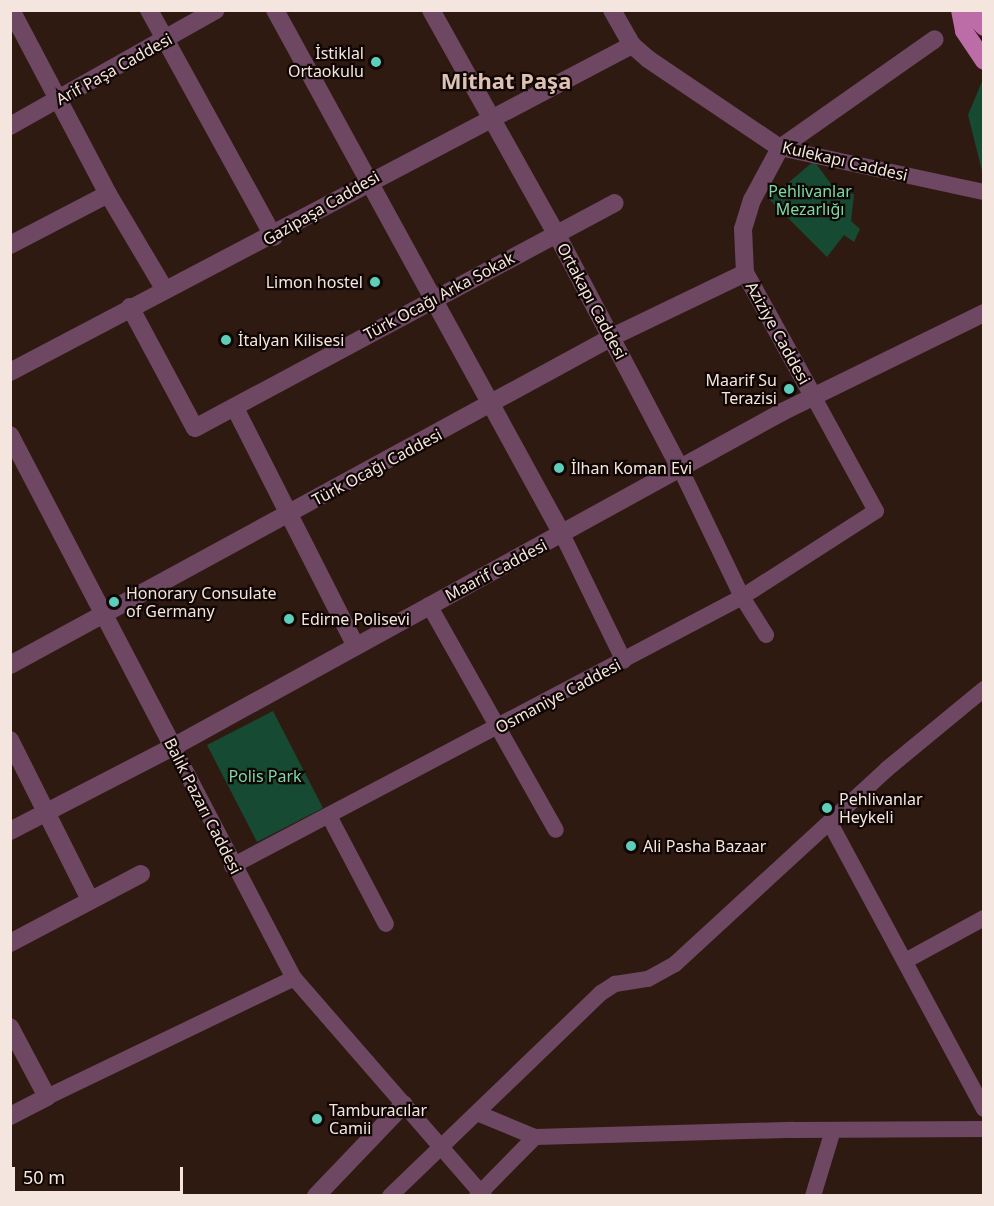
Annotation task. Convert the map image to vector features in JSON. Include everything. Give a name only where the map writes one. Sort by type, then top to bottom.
[{"type":"main road","points":[[960,10],[964,31],[984,61]]},
{"type":"main road","points":[[967,10],[984,27]]},
{"type":"street","points":[[11,10],[108,194],[165,290]]},
{"type":"street","points":[[149,10],[273,237]]},
{"type":"street","name":"Arif Paşa Caddesi","points":[[10,126],[166,41],[216,10]]},
{"type":"street","points":[[276,10],[489,406],[562,534],[624,661]]},
{"type":"street","name":"Ortakapı Caddesi","points":[[431,10],[489,119],[557,235],[680,468],[742,597],[766,635]]},
{"type":"street","name":"Kulekapı Caddesi","points":[[612,10],[632,45],[780,148],[984,192]]},
{"type":"street","points":[[780,148],[935,39]]},
{"type":"street","name":"Gazipaşa Caddesi","points":[[10,372],[130,307],[273,237],[367,181],[632,45]]},
{"type":"street","name":"Aziziye Caddesi","points":[[780,148],[763,175],[743,229],[745,273],[876,511]]},
{"type":"street","points":[[10,245],[108,194]]},
{"type":"street","name":"Türk Ocağı Arka Sokak","points":[[130,307],[195,428],[614,203]]},
{"type":"street","name":"Türk Ocağı Caddesi","points":[[10,664],[612,338],[745,273]]},
{"type":"street","name":"Maarif Caddesi","points":[[10,831],[173,747],[813,396],[984,314]]},
{"type":"street","points":[[235,408],[356,645]]},
{"type":"street","name":"Balık Pazarı Caddesi","points":[[10,435],[105,612],[232,866],[294,978],[480,1194]]},
{"type":"street","name":"Osmaniye Caddesi","points":[[232,866],[498,729],[742,597],[876,511]]},
{"type":"street","points":[[429,605],[556,830]]},
{"type":"street","points":[[390,1196],[601,993],[615,984],[648,979],[675,964],[830,823],[984,688]]},
{"type":"street","points":[[10,740],[90,900]]},
{"type":"street","points":[[329,816],[386,924]]},
{"type":"street","points":[[830,823],[907,960],[984,1109]]},
{"type":"street","points":[[10,943],[141,874]]},
{"type":"street","points":[[907,960],[984,918]]},
{"type":"street","points":[[10,1116],[294,978]]},
{"type":"street","points":[[10,1028],[47,1097]]},
{"type":"street","points":[[316,1196],[404,1104]]},
{"type":"street","points":[[477,1113],[535,1137],[984,1129]]},
{"type":"street","points":[[813,1196],[833,1130]]},
{"type":"street","points":[[480,1194],[535,1137]]},
{"type":"green space","points":[[984,80],[983,175],[968,115]]},
{"type":"green space","name":"Pehlivanlar Mezarlığı","points":[[814,161],[837,192],[854,194],[851,221],[860,229],[854,242],[844,235],[827,257],[769,199]]},
{"type":"green space","name":"Polis Park","points":[[273,711],[323,808],[257,842],[207,745]]},
{"type":"place","name":"İstiklal Ortaokulu","points":[[376,62]]},
{"type":"place","name":"Limon hostel","points":[[375,282]]},
{"type":"place","name":"İtalyan Kilisesi","points":[[226,340]]},
{"type":"place","name":"Maarif Su Terazisi","points":[[789,389]]},
{"type":"place","name":"İlhan Koman Evi","points":[[559,468]]},
{"type":"place","name":"Honorary Consulate of Germany","points":[[114,602]]},
{"type":"place","name":"Edirne Polisevi","points":[[289,619]]},
{"type":"place","name":"Pehlivanlar Heykeli","points":[[827,808]]},
{"type":"place","name":"Ali Pasha Bazaar","points":[[631,846]]},
{"type":"place","name":"Tamburacılar Camii","points":[[317,1119]]},
{"type":"district","name":"Mithat Paşa","points":[[506,81]]}]
